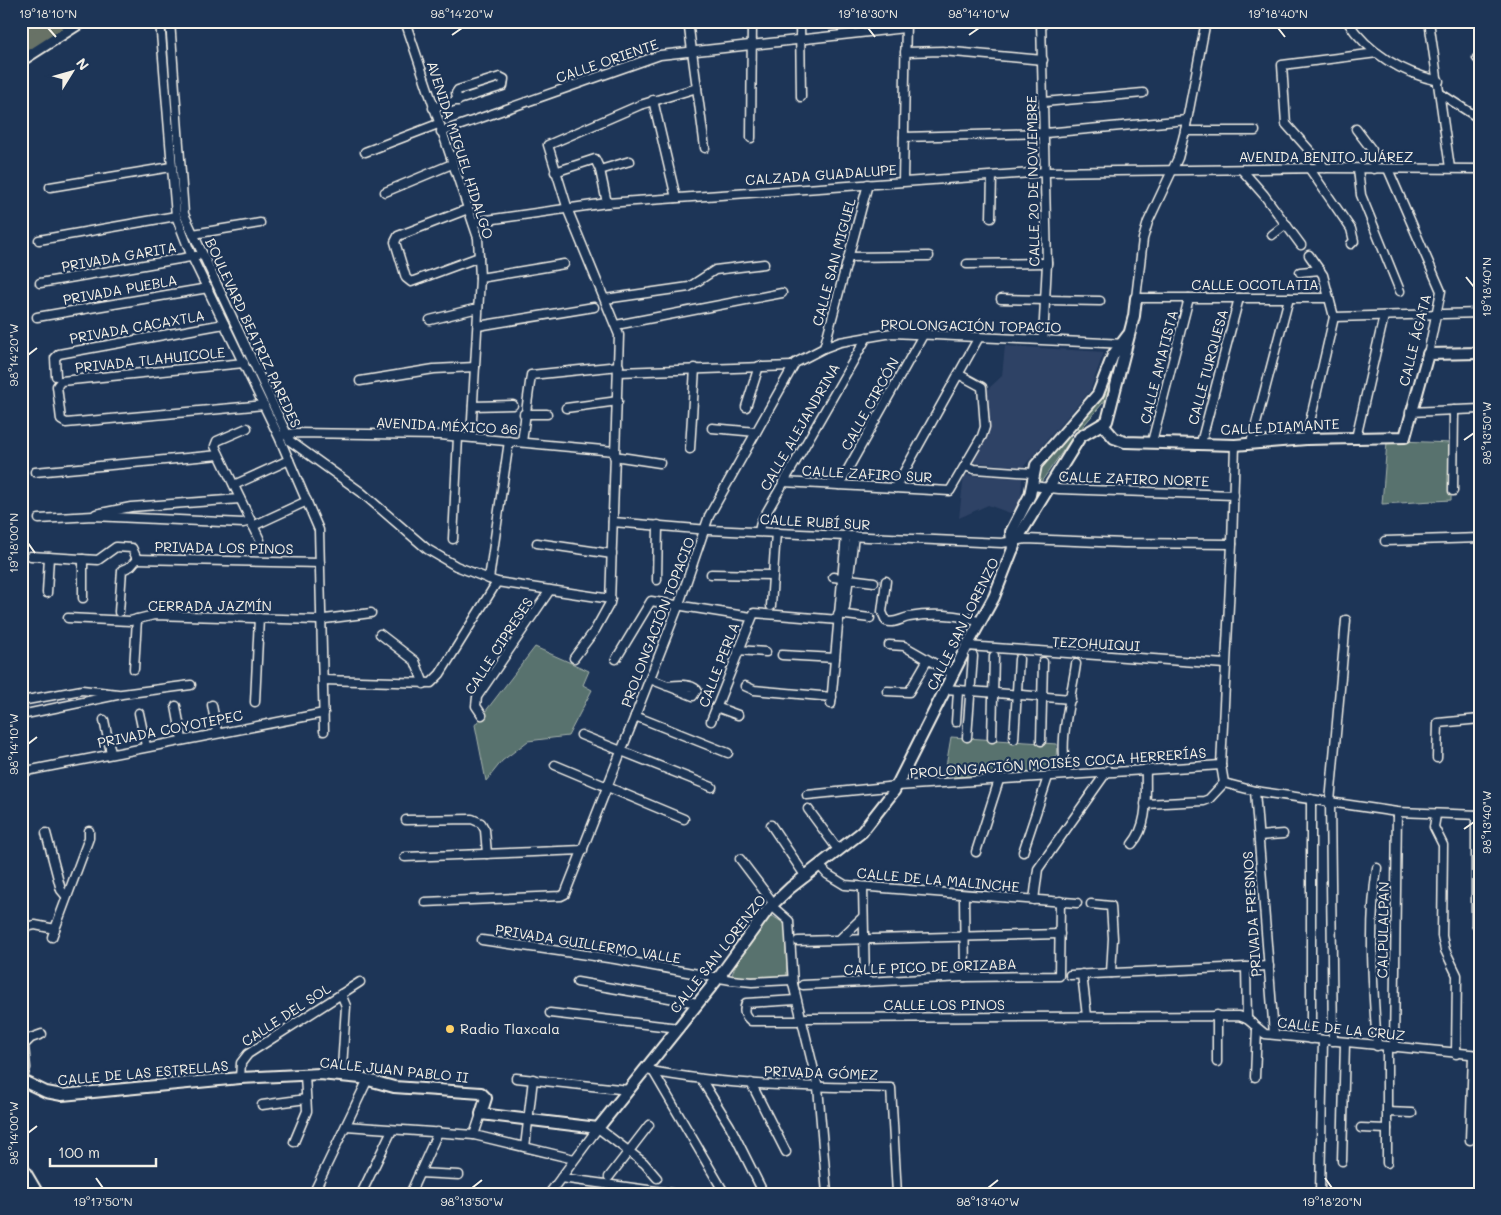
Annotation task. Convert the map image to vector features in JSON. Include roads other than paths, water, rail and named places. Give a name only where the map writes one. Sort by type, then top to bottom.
[{"type":"main road","points":[[21,36],[43,21]]},
{"type":"main road","points":[[21,48],[63,21]]},
{"type":"main road","points":[[21,60],[82,21]]},
{"type":"street","name":"BOULEVARD BEATRIZ PAREDES","points":[[160,21],[176,216],[192,256],[279,437],[319,530],[324,731]]},
{"type":"street","name":"BOULEVARD BEATRIZ PAREDES","points":[[170,21],[184,209],[202,254],[290,441],[361,492],[427,549],[456,566],[497,582],[611,599]]},
{"type":"street","name":"AVENIDA MIGUEL HIDALGO","points":[[405,21],[438,124],[473,222],[480,257],[471,437]]},
{"type":"street","points":[[688,21],[706,148]]},
{"type":"street","points":[[751,138],[752,21]]},
{"type":"street","points":[[800,21],[801,98]]},
{"type":"street","name":"CALLE 20 DE NOVIEMBRE","points":[[1041,21],[1047,263],[1043,340]]},
{"type":"street","points":[[1014,544],[1080,438],[1103,425],[1108,418],[1136,298],[1143,238],[1148,222],[1172,170],[1185,131],[1206,21]]},
{"type":"street","points":[[1347,21],[1354,32],[1377,53],[1410,74],[1439,81]]},
{"type":"street","points":[[1429,21],[1441,94],[1450,168]]},
{"type":"street","points":[[903,181],[905,25]]},
{"type":"street","name":"CALLE ORIENTE","points":[[441,132],[648,58],[692,51],[800,40],[905,25]]},
{"type":"street","points":[[905,52],[942,51],[1043,60]]},
{"type":"street","points":[[1325,168],[1286,124],[1282,65],[1377,53]]},
{"type":"street","points":[[433,108],[458,101],[503,86],[504,79],[500,77],[458,90],[456,93],[458,101]]},
{"type":"street","points":[[574,658],[595,630],[611,599],[619,336],[568,208],[548,146],[653,100],[697,88]]},
{"type":"street","points":[[1044,102],[1143,93]]},
{"type":"street","points":[[1441,94],[1480,119]]},
{"type":"street","points":[[653,100],[676,198]]},
{"type":"street","points":[[904,137],[1045,133],[1187,120]]},
{"type":"street","points":[[364,152],[438,124]]},
{"type":"street","points":[[1356,129],[1372,150],[1374,168]]},
{"type":"street","points":[[1185,131],[1255,132]]},
{"type":"street","points":[[555,172],[595,159],[600,170],[607,203]]},
{"type":"street","points":[[600,170],[630,161]]},
{"type":"street","points":[[385,192],[452,164]]},
{"type":"street","points":[[50,187],[171,167]]},
{"type":"street","points":[[1309,168],[1351,229],[1354,241],[1351,244]]},
{"type":"street","points":[[1358,168],[1361,194],[1400,291]]},
{"type":"street","name":"AVENIDA BENITO JUÁREZ","points":[[1172,170],[1480,168]]},
{"type":"street","name":"CALZADA GUADALUPE","points":[[473,222],[607,203],[1046,172],[1172,170]]},
{"type":"street","points":[[1242,170],[1301,245]]},
{"type":"street","name":"CALLE ÁGATA","points":[[1388,170],[1440,287],[1441,295],[1428,354],[1410,412],[1405,437]]},
{"type":"street","points":[[991,218],[992,176]]},
{"type":"street","name":"CALLE SAN MIGUEL","points":[[824,348],[868,184]]},
{"type":"street","points":[[468,209],[395,238],[409,282],[480,257]]},
{"type":"street","points":[[39,240],[176,216]]},
{"type":"street","points":[[193,234],[260,223]]},
{"type":"street","points":[[1272,235],[1286,224]]},
{"type":"street","name":"PRIVADA GARITA","points":[[40,284],[202,254]]},
{"type":"street","points":[[1309,255],[1320,270],[1328,288],[1329,298]]},
{"type":"street","points":[[849,257],[929,256]]},
{"type":"street","points":[[967,264],[1047,263]]},
{"type":"street","points":[[480,278],[564,264]]},
{"type":"street","points":[[605,299],[689,287],[715,270],[764,264]]},
{"type":"street","points":[[1300,272],[1320,270]]},
{"type":"street","name":"PRIVADA PUEBLA","points":[[37,317],[208,288]]},
{"type":"street","points":[[616,325],[782,293]]},
{"type":"street","name":"CALLE OCOTLATIA","points":[[1136,298],[1329,298],[1334,317]]},
{"type":"street","name":"CALLE AMATISTA","points":[[1152,442],[1189,298]]},
{"type":"street","name":"CALLE TURQUESA","points":[[1201,443],[1239,298]]},
{"type":"street","points":[[1251,443],[1289,298]]},
{"type":"street","points":[[1001,299],[1100,301]]},
{"type":"street","points":[[478,326],[594,307]]},
{"type":"street","points":[[430,320],[478,308]]},
{"type":"street","points":[[1306,439],[1334,317],[1480,313]]},
{"type":"street","points":[[1356,438],[1384,316]]},
{"type":"street","name":"PRIVADA CACAXTLA","points":[[57,379],[55,356],[224,324]]},
{"type":"street","name":"PROLONGACIÓN TOPACIO","points":[[524,414],[530,378],[533,374],[619,369],[792,366],[824,348],[892,333],[1043,340],[1125,341]]},
{"type":"street","name":"CALLE CIRCÓN","points":[[839,486],[923,335]]},
{"type":"street","name":"CALLE ALEJANDRINA","points":[[759,531],[761,522],[783,482],[867,337]]},
{"type":"street","points":[[896,488],[960,375],[979,337]]},
{"type":"street","points":[[1014,544],[1011,532],[1028,502],[1033,473],[1038,461],[1098,394],[1113,355],[1125,341]]},
{"type":"street","points":[[1428,354],[1480,353]]},
{"type":"street","name":"PRIVADA TLAHUICOLE","points":[[57,379],[244,364]]},
{"type":"street","points":[[746,407],[759,366]]},
{"type":"street","name":"PROLONGACIÓN TOPACIO","points":[[425,902],[564,895],[678,607],[709,516],[792,366]]},
{"type":"street","points":[[360,381],[434,369],[475,367]]},
{"type":"street","points":[[690,449],[695,368]]},
{"type":"street","points":[[960,375],[981,385],[983,391],[984,432],[965,466],[974,469],[1033,473]]},
{"type":"street","points":[[57,379],[62,422],[264,405]]},
{"type":"street","points":[[566,408],[618,401]]},
{"type":"street","points":[[473,406],[513,405]]},
{"type":"street","points":[[1410,412],[1480,409]]},
{"type":"street","points":[[1453,491],[1454,410]]},
{"type":"street","points":[[522,442],[524,414],[547,414]]},
{"type":"street","name":"CALLE DIAMANTE","points":[[1103,425],[1111,435],[1120,441],[1235,445],[1306,439],[1405,437]]},
{"type":"street","points":[[247,428],[216,442],[215,446],[260,540]]},
{"type":"street","points":[[712,428],[756,432]]},
{"type":"street","points":[[1069,428],[1080,438]]},
{"type":"street","name":"AVENIDA MÉXICO 86","points":[[279,437],[287,434],[458,436],[509,440],[614,454],[660,463]]},
{"type":"street","points":[[452,539],[458,436]]},
{"type":"street","points":[[489,579],[509,440]]},
{"type":"street","points":[[1224,782],[1220,765],[1232,544],[1235,445]]},
{"type":"street","points":[[36,472],[219,455]]},
{"type":"street","points":[[234,485],[289,460]]},
{"type":"street","name":"CALLE ZAFIRO SUR","points":[[783,482],[948,491],[953,488],[965,466]]},
{"type":"street","name":"CALLE ZAFIRO NORTE","points":[[1032,486],[1234,495]]},
{"type":"street","points":[[93,516],[131,508],[240,499]]},
{"type":"street","points":[[39,519],[93,516],[252,523],[307,501]]},
{"type":"street","name":"CALLE RUBÍ SUR","points":[[613,522],[705,529],[1014,544],[1026,539],[1124,543],[1232,544]]},
{"type":"street","points":[[656,580],[658,526]]},
{"type":"street","points":[[771,606],[776,532]]},
{"type":"street","points":[[745,686],[754,690],[832,701],[835,658],[850,536]]},
{"type":"street","points":[[1385,541],[1480,538]]},
{"type":"street","points":[[537,543],[612,554]]},
{"type":"street","name":"CALLE SAN LORENZO","points":[[598,1128],[649,1070],[773,905],[867,828],[897,786],[967,646],[1004,578],[1014,544]]},
{"type":"street","name":"PRIVADA LOS PINOS","points":[[31,556],[100,559],[115,547],[132,548],[137,559],[320,563]]},
{"type":"street","points":[[47,593],[48,557]]},
{"type":"street","points":[[82,598],[83,559]]},
{"type":"street","points":[[119,612],[122,570],[131,566],[137,559]]},
{"type":"street","points":[[711,574],[773,576]]},
{"type":"street","points":[[833,577],[874,582]]},
{"type":"street","points":[[886,581],[882,612],[886,621],[895,622],[909,617],[948,615],[980,622]]},
{"type":"street","points":[[324,680],[431,683],[440,674],[497,582]]},
{"type":"street","name":"CALLE CIPRESES","points":[[482,715],[476,706],[477,697],[550,590]]},
{"type":"street","points":[[616,659],[649,602],[654,601],[678,607],[751,617],[756,613],[870,618]]},
{"type":"street","name":"CERRADA JAZMÍN","points":[[68,618],[136,619],[154,615],[322,620],[371,613]]},
{"type":"street","name":"CALLE PERLA","points":[[711,721],[751,617]]},
{"type":"street","points":[[255,702],[259,618]]},
{"type":"street","points":[[134,670],[136,619]]},
{"type":"street","points":[[1333,1041],[1330,802],[1346,620]]},
{"type":"street","points":[[380,634],[415,661],[424,684]]},
{"type":"street","points":[[889,645],[902,645],[927,661],[953,674]]},
{"type":"street","name":"TEZOHUIQUI","points":[[967,646],[1225,664]]},
{"type":"street","points":[[738,650],[766,652]]},
{"type":"street","points":[[782,654],[835,658]]},
{"type":"street","points":[[967,737],[973,656]]},
{"type":"street","points":[[992,738],[994,656]]},
{"type":"street","points":[[1014,739],[1019,659]]},
{"type":"street","points":[[886,690],[909,692],[927,661]]},
{"type":"street","points":[[1041,741],[1042,662]]},
{"type":"street","points":[[1068,775],[1063,760],[1063,744],[1072,699],[1076,664]]},
{"type":"street","points":[[650,680],[667,686]]},
{"type":"street","points":[[21,714],[122,694],[192,685]]},
{"type":"street","points":[[946,689],[1072,699]]},
{"type":"street","points":[[21,701],[82,690],[122,694]]},
{"type":"street","points":[[956,722],[958,690]]},
{"type":"street","points":[[212,705],[217,732]]},
{"type":"street","points":[[176,706],[182,739]]},
{"type":"street","points":[[716,707],[738,716]]},
{"type":"street","name":"PRIVADA COYOTEPEC","points":[[21,772],[324,712]]},
{"type":"street","points":[[139,713],[146,746]]},
{"type":"street","points":[[635,716],[728,753]]},
{"type":"street","points":[[1437,758],[1438,723],[1480,719]]},
{"type":"street","points":[[104,720],[111,753]]},
{"type":"street","points":[[581,735],[712,787]]},
{"type":"street","points":[[555,765],[684,819]]},
{"type":"street","name":"PROLONGACIÓN MOISÉS COCA HERRERÍAS","points":[[806,795],[897,786],[1048,777],[1108,770],[1220,765]]},
{"type":"street","points":[[1132,844],[1140,835],[1143,826],[1146,769]]},
{"type":"street","points":[[1034,900],[1037,872],[1108,770]]},
{"type":"street","points":[[1023,852],[1048,777]]},
{"type":"street","points":[[976,852],[999,780]]},
{"type":"street","points":[[1224,782],[1255,791],[1397,812],[1478,815],[1476,925]]},
{"type":"street","points":[[1145,804],[1204,801],[1209,799],[1224,782]]},
{"type":"street","name":"PRIVADA FRESNOS","points":[[1255,791],[1274,1034]]},
{"type":"street","points":[[1310,799],[1311,1039]]},
{"type":"street","points":[[808,809],[839,851]]},
{"type":"street","name":"CALPULALPAN","points":[[1387,1164],[1397,812]]},
{"type":"street","points":[[1436,814],[1434,827],[1443,845],[1442,936],[1445,950],[1456,975],[1456,1054]]},
{"type":"street","points":[[406,820],[472,819],[481,823],[485,830],[487,854]]},
{"type":"street","points":[[771,825],[806,877]]},
{"type":"street","points":[[52,937],[89,838],[89,831]]},
{"type":"street","points":[[46,833],[61,890],[66,896]]},
{"type":"street","points":[[1259,836],[1283,834]]},
{"type":"street","points":[[405,856],[583,850]]},
{"type":"street","points":[[740,859],[773,905],[789,921],[792,980],[818,1087],[826,1194]]},
{"type":"street","name":"CALLE DE LA MALINCHE","points":[[820,866],[827,874],[840,883],[863,888],[1077,903]]},
{"type":"street","points":[[1377,868],[1372,902],[1371,959],[1377,1046]]},
{"type":"street","points":[[863,888],[865,982]]},
{"type":"street","points":[[964,896],[964,977]]},
{"type":"street","points":[[798,942],[840,939],[1060,934],[1060,902]]},
{"type":"street","points":[[1090,904],[1111,906],[1113,938],[1111,973]]},
{"type":"street","points":[[840,939],[863,917]]},
{"type":"street","points":[[21,928],[35,925],[55,929]]},
{"type":"street","name":"CALLE PICO DE ORIZABA","points":[[803,985],[964,977],[1059,976],[1060,934]]},
{"type":"street","name":"PRIVADA GUILLERMO VALLE","points":[[482,940],[752,982],[792,980]]},
{"type":"street","points":[[1070,975],[1269,966]]},
{"type":"street","points":[[1082,974],[1086,1016],[1217,1015],[1247,1019],[1246,967]]},
{"type":"street","name":"CALLE DEL SOL","points":[[240,1078],[241,1062],[246,1056],[360,982]]},
{"type":"street","points":[[577,982],[698,1003]]},
{"type":"street","points":[[342,994],[346,1006],[342,1068]]},
{"type":"street","name":"CALLE LOS PINOS","points":[[796,1000],[746,1003],[744,1010],[746,1017],[751,1021],[1086,1016]]},
{"type":"street","points":[[550,1013],[679,1028]]},
{"type":"street","points":[[1217,1015],[1217,1062]]},
{"type":"street","name":"CALLE DE LA CRUZ","points":[[1247,1019],[1256,1029],[1265,1034],[1476,1055]]},
{"type":"street","points":[[1255,1077],[1256,1029]]},
{"type":"street","points":[[22,1080],[26,1068],[24,1045],[31,1038],[42,1034]]},
{"type":"street","points":[[1320,1194],[1323,1040]]},
{"type":"street","points":[[1342,1161],[1345,1043]]},
{"type":"street","points":[[1470,1140],[1476,1055]]},
{"type":"street","points":[[649,1070],[725,1194]]},
{"type":"street","name":"PRIVADA GÓMEZ","points":[[649,1070],[701,1079],[751,1083],[818,1087],[891,1088],[897,1194]]},
{"type":"street","points":[[294,1142],[307,1111],[305,1075]]},
{"type":"street","name":"CALLE JUAN PABLO II","points":[[240,1078],[331,1075],[368,1079],[394,1087],[481,1093],[486,1096],[481,1114]]},
{"type":"street","name":"CALLE DE LAS ESTRELLAS","points":[[22,1080],[46,1092],[62,1095],[240,1078]]},
{"type":"street","points":[[516,1078],[630,1090]]},
{"type":"street","points":[[313,1194],[368,1079]]},
{"type":"street","points":[[525,1147],[530,1120],[533,1079]]},
{"type":"street","points":[[701,1079],[730,1126],[764,1194]]},
{"type":"street","points":[[751,1083],[786,1152]]},
{"type":"street","points":[[262,1105],[306,1099]]},
{"type":"street","points":[[1387,1112],[1412,1113]]},
{"type":"street","points":[[477,1136],[481,1114],[598,1128],[629,1150],[657,1178]]},
{"type":"street","points":[[609,1177],[650,1125]]},
{"type":"street","points":[[346,1126],[477,1136],[574,1159]]},
{"type":"street","points":[[550,1194],[598,1128]]},
{"type":"street","points":[[1362,1128],[1387,1129]]},
{"type":"street","points":[[361,1194],[392,1130]]},
{"type":"street","points":[[410,1194],[438,1132]]},
{"type":"street","points":[[21,1165],[38,1194]]},
{"type":"street","points":[[419,1173],[459,1175]]},
{"type":"street","points":[[561,1178],[645,1192],[677,1194]]},
{"type":"street","points":[[598,1194],[604,1186]]},
{"type":"place","name":"Radio Tlaxcala","points":[[450,1029]]}]
